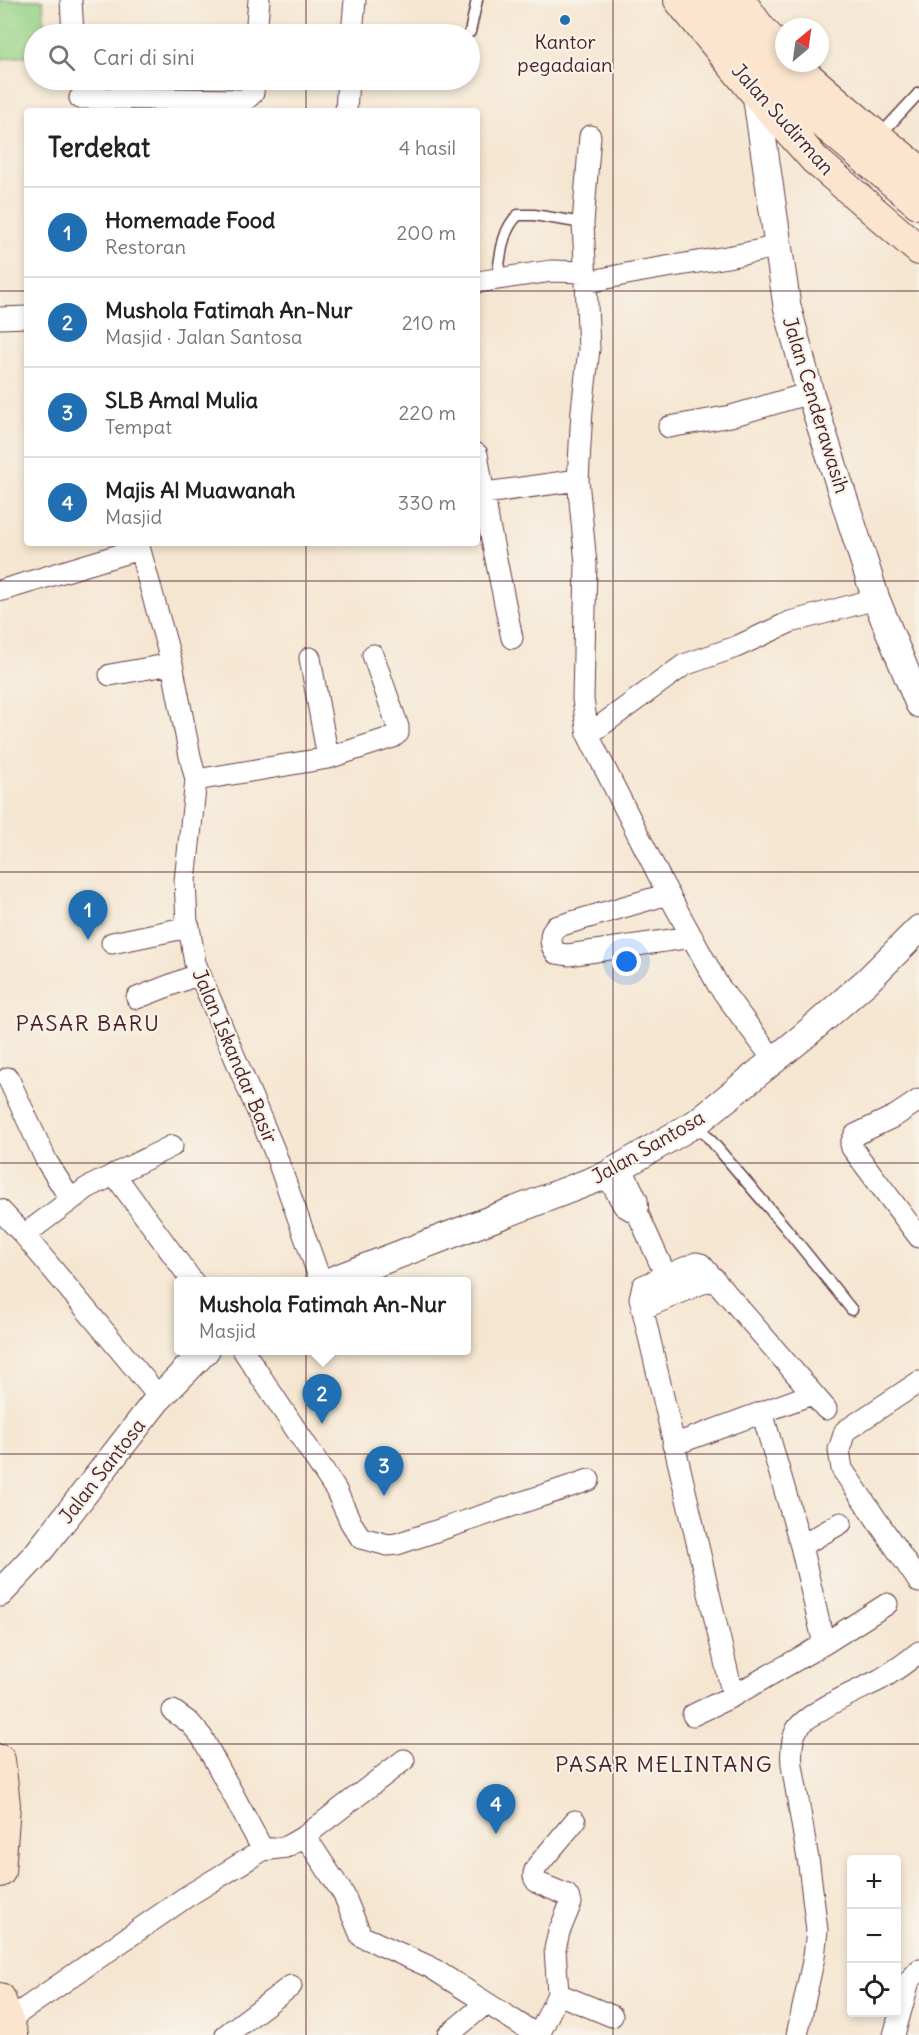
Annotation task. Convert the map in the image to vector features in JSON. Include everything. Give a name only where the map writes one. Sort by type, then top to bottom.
[{"type":"main road","name":"Jalan Sudirman","points":[[740,0],[760,28],[775,69]]},
{"type":"main road","name":"Jalan Sudirman","points":[[689,1],[775,71]]},
{"type":"main road","name":"Jalan Sudirman","points":[[776,72],[878,137],[919,170]]},
{"type":"main road","name":"Jalan Sudirman","points":[[776,72],[802,106],[919,204]]},
{"type":"main road","name":"Jalan Sudirman","points":[[776,72],[815,160],[919,250]]},
{"type":"main road","points":[[0,1760],[5,1805],[0,1872]]},
{"type":"street","points":[[71,0],[72,24]]},
{"type":"street","points":[[256,24],[259,0]]},
{"type":"street","points":[[353,24],[355,0]]},
{"type":"street","name":"Jalan Cenderawasih","points":[[776,72],[777,246],[787,306],[810,393],[876,599],[914,678],[919,704]]},
{"type":"street","points":[[79,96],[245,100],[253,90]]},
{"type":"street","points":[[346,108],[347,90]]},
{"type":"street","points":[[590,136],[583,223],[589,349],[582,410],[578,480],[586,564],[583,699],[588,735],[668,894],[718,985],[772,1059]]},
{"type":"street","points":[[487,280],[551,271],[586,277],[650,271],[688,262],[748,254],[777,246]]},
{"type":"street","points":[[0,318],[24,318]]},
{"type":"street","points":[[669,427],[731,416],[810,393]]},
{"type":"street","points":[[480,469],[512,638]]},
{"type":"street","points":[[485,493],[578,480]]},
{"type":"street","points":[[3,590],[138,546]]},
{"type":"street","name":"Jalan Iskandar Basir","points":[[138,546],[172,664],[196,780],[185,881],[187,923],[195,963],[274,1150],[320,1277]]},
{"type":"street","points":[[588,735],[684,665],[736,647],[790,622],[876,599]]},
{"type":"street","points":[[196,780],[328,758],[393,738],[399,733],[398,727],[373,655]]},
{"type":"street","points":[[310,658],[328,758]]},
{"type":"street","points":[[110,675],[172,664]]},
{"type":"street","points":[[668,894],[555,927],[552,931],[551,946],[556,953],[568,955],[692,937]]},
{"type":"street","points":[[112,943],[189,927]]},
{"type":"street","name":"Jalan Santosa","points":[[337,1277],[614,1171],[696,1123],[772,1059],[804,1036],[867,981],[919,929]]},
{"type":"street","points":[[137,998],[199,974]]},
{"type":"street","points":[[8,1078],[47,1162],[71,1200]]},
{"type":"street","points":[[919,1100],[895,1116],[855,1135],[851,1144],[880,1187],[919,1237]]},
{"type":"street","points":[[24,1235],[87,1188],[172,1146]]},
{"type":"street","points":[[614,1171],[624,1206],[638,1214],[666,1276]]},
{"type":"street","points":[[114,1174],[190,1277]]},
{"type":"street","points":[[0,1210],[24,1235],[159,1397]]},
{"type":"street","points":[[673,1445],[762,1412],[819,1402],[714,1278],[701,1264],[696,1263],[643,1286],[639,1295],[673,1445],[733,1696]]},
{"type":"street","points":[[642,1309],[714,1278]]},
{"type":"street","name":"Jalan Santosa","points":[[0,1593],[37,1554],[159,1397],[201,1355]]},
{"type":"street","points":[[246,1355],[336,1491],[361,1538],[388,1545],[397,1544],[589,1480]]},
{"type":"street","points":[[919,1382],[845,1431],[839,1450],[843,1469],[919,1582]]},
{"type":"street","points":[[762,1412],[801,1546],[824,1644]]},
{"type":"street","points":[[801,1546],[841,1523]]},
{"type":"street","points":[[693,1715],[733,1696],[824,1644],[887,1604]]},
{"type":"street","points":[[797,2035],[814,1957],[817,1930],[795,1791],[791,1751],[795,1733],[799,1726],[811,1717],[882,1678],[919,1652]]},
{"type":"street","points":[[173,1711],[190,1723],[202,1737],[263,1850]]},
{"type":"street","points":[[7,2018],[163,1912],[263,1850],[286,1847],[305,1836],[404,1760]]},
{"type":"street","points":[[305,1836],[344,1895],[362,1936],[430,1967],[485,2004],[538,2035],[558,1994],[555,1949],[559,1932],[571,1903],[567,1895],[538,1883],[534,1873],[538,1865],[575,1821]]},
{"type":"street","points":[[894,2035],[909,1981],[919,1970]]},
{"type":"street","points":[[226,2035],[291,1986]]},
{"type":"street","points":[[558,1994],[612,2016]]},
{"type":"street","points":[[448,2035],[485,2004]]},
{"type":"lane","points":[[472,24],[477,0]]},
{"type":"lane","points":[[878,137],[919,93]]},
{"type":"lane","points":[[487,280],[510,222],[518,215],[543,216],[583,223]]},
{"type":"lane","points":[[696,1123],[786,1227],[852,1310]]},
{"type":"green space","points":[[0,0],[43,0],[44,24],[24,24],[24,56],[0,59]]},
{"type":"place","name":"Kantor pegadaian","points":[[565,20]]},
{"type":"place","name":"Homemade Food","points":[[88,940]]},
{"type":"place","name":"Mushola Fatimah An-Nur","points":[[322,1424]]},
{"type":"place","name":"SLB Amal Mulia","points":[[384,1496]]},
{"type":"place","name":"Majis Al Muawanah","points":[[496,1834]]},
{"type":"district","name":"PASAR BARU","points":[[88,1023]]},
{"type":"district","name":"PASAR MELINTANG","points":[[664,1764]]}]
